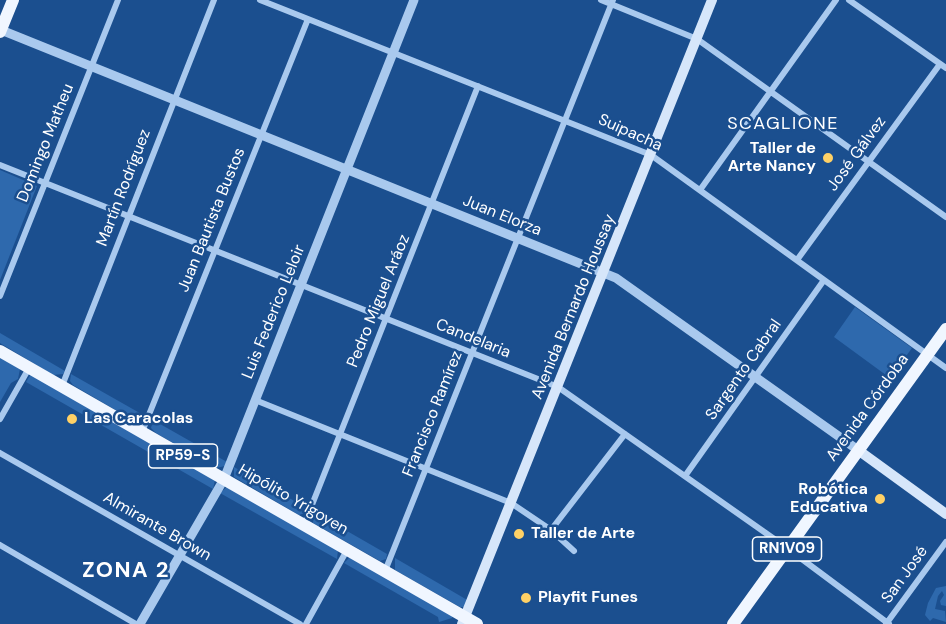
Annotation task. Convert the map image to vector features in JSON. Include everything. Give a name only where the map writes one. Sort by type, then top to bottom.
[{"type":"main road","points":[[0,31],[12,0]]},
{"type":"main road","name":"Avenida Bernardo Houssay","points":[[461,622],[558,387],[712,0]]},
{"type":"main road","name":"Avenida Córdoba","points":[[733,624],[946,328]]},
{"type":"main road","name":"Hipólito Yrigoyen","points":[[0,351],[385,571],[461,622],[477,624]]},
{"type":"main road","name":"Juan Elorza","points":[[858,450],[946,514]]},
{"type":"street","name":"Domingo Matheu","points":[[0,296],[118,0]]},
{"type":"street","name":"Martín Rodríguez","points":[[62,386],[214,0]]},
{"type":"street","name":"Suipacha","points":[[260,0],[651,155],[946,368]]},
{"type":"street","name":"Luis Federico Leloir","points":[[138,624],[224,479],[414,0]]},
{"type":"street","points":[[600,0],[612,2],[697,39],[946,217]]},
{"type":"street","points":[[700,190],[836,0]]},
{"type":"street","points":[[849,0],[946,68]]},
{"type":"street","name":"Francisco Ramírez","points":[[385,571],[612,2]]},
{"type":"street","name":"Juan Bautista Bustos","points":[[142,432],[308,19]]},
{"type":"street","name":"Juan Elorza","points":[[0,31],[174,99],[616,279],[858,450]]},
{"type":"street","name":"José Gálvez","points":[[797,260],[940,64]]},
{"type":"street","name":"Pedro Miguel Aráoz","points":[[304,525],[478,86]]},
{"type":"street","name":"Candelaria","points":[[0,165],[558,387],[787,548],[888,624]]},
{"type":"street","name":"Sargento Cabral","points":[[685,476],[825,280]]},
{"type":"street","points":[[0,419],[29,367]]},
{"type":"street","points":[[255,400],[511,503],[551,530],[574,552]]},
{"type":"street","points":[[551,530],[625,434]]},
{"type":"street","name":"Almirante Brown","points":[[0,453],[300,624]]},
{"type":"street","name":"San José","points":[[888,624],[946,542]]},
{"type":"street","points":[[0,545],[138,624]]},
{"type":"street","points":[[306,624],[347,550]]},
{"type":"shaded area","points":[[0,170],[37,186],[0,280]]},
{"type":"shaded area","points":[[855,307],[912,348],[890,378],[834,337]]},
{"type":"shaded area","points":[[0,333],[65,371],[63,374],[53,375],[0,343]]},
{"type":"shaded area","points":[[0,357],[20,369],[18,379],[11,383],[0,402]]},
{"type":"shaded area","points":[[31,374],[215,480],[213,489],[26,382]]},
{"type":"shaded area","points":[[71,374],[145,416],[144,419],[136,422],[73,385],[70,381]]},
{"type":"shaded area","points":[[153,420],[227,462],[225,466],[216,468],[156,433],[151,428]]},
{"type":"shaded area","points":[[234,467],[307,508],[305,513],[299,515],[234,477]]},
{"type":"shaded area","points":[[228,486],[338,550],[337,559],[220,493]]},
{"type":"shaded area","points":[[314,512],[387,554],[386,559],[380,561],[313,523]]},
{"type":"shaded area","points":[[350,557],[453,616],[452,618],[439,622],[438,617],[344,563]]},
{"type":"shaded area","points":[[395,558],[469,601],[464,607],[460,607],[395,570]]},
{"type":"shaded area","points":[[946,586],[946,606],[941,605],[940,601],[944,595],[942,591],[938,596],[935,609],[945,611],[946,622],[933,618],[930,621],[925,615],[928,603],[936,588]]},
{"type":"place","name":"Taller de Arte Nancy","points":[[828,158]]},
{"type":"place","name":"Las Caracolas","points":[[72,419]]},
{"type":"place","name":"Robótica Educativa","points":[[880,499]]},
{"type":"place","name":"Taller de Arte","points":[[519,534]]},
{"type":"place","name":"Playfit Funes","points":[[526,598]]},
{"type":"district","name":"SCAGLIONE","points":[[783,124]]},
{"type":"district","name":"ZONA 2","points":[[126,571]]}]
